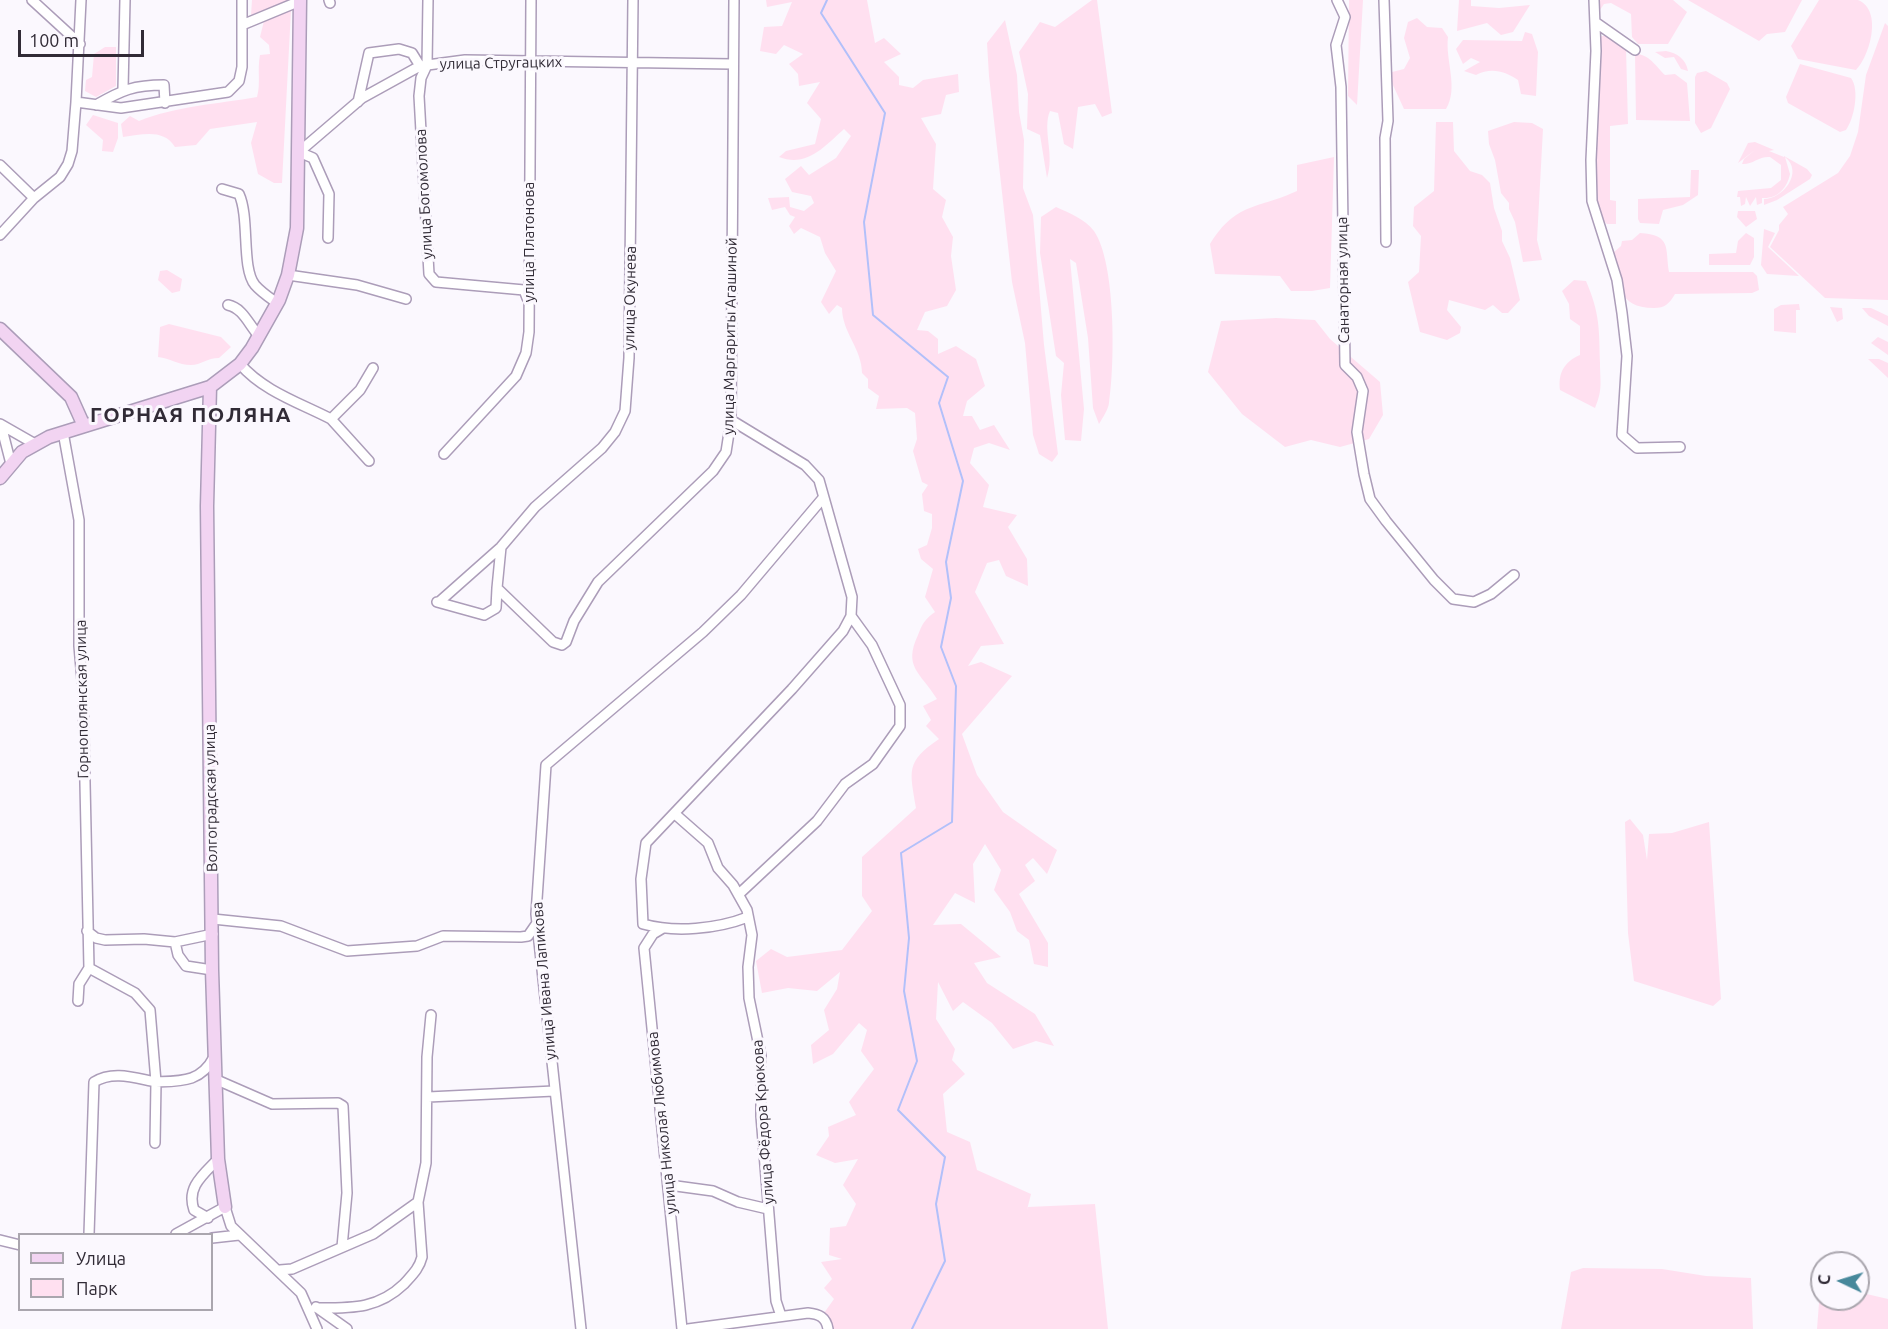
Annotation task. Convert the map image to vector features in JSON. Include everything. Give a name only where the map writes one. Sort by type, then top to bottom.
[{"type":"street","points":[[32,0],[81,44]]},
{"type":"street","points":[[0,235],[34,198],[60,177],[69,164],[81,44],[81,0]]},
{"type":"street","points":[[123,89],[125,0]]},
{"type":"street","points":[[76,102],[121,108],[165,104],[228,92],[239,81],[242,67],[242,0]]},
{"type":"street","points":[[0,478],[22,452],[35,444],[63,432],[210,387],[240,364],[277,303],[288,274],[297,228],[300,0],[242,26]]},
{"type":"street","name":"улица Богомолова","points":[[428,0],[419,96],[429,274],[436,282],[519,289]]},
{"type":"street","name":"улица Платонова","points":[[444,454],[516,376],[526,352],[529,305],[531,0]]},
{"type":"street","name":"улица Окунева","points":[[498,588],[495,608],[484,615],[438,602],[501,547],[535,507],[602,448],[620,423],[625,411],[629,358],[633,0]]},
{"type":"street","name":"улица Маргариты Агашиной","points":[[498,588],[553,642],[562,645],[585,600],[598,582],[656,528],[721,461],[726,452],[730,420],[734,0]]},
{"type":"street","name":"Санаторная улица","points":[[1337,0],[1345,17],[1336,45],[1341,87],[1342,230],[1346,292],[1343,334],[1345,365],[1357,377],[1363,391],[1357,432],[1370,500],[1434,580],[1453,599],[1474,602],[1491,594],[1515,575]]},
{"type":"street","points":[[1384,0],[1388,121],[1385,138],[1386,242]]},
{"type":"street","points":[[1594,0],[1596,51],[1591,160],[1592,201],[1617,280],[1622,313],[1627,356],[1622,435],[1636,448],[1680,447]]},
{"type":"street","points":[[1595,22],[1635,50]]},
{"type":"street","points":[[358,102],[369,53],[399,49],[412,52],[423,65]]},
{"type":"street","name":"улица Стругацких","points":[[299,152],[358,102],[423,65],[465,60],[732,64]]},
{"type":"street","points":[[96,105],[123,89],[137,85],[164,84],[165,104]]},
{"type":"street","points":[[299,152],[313,158],[329,194],[328,238]]},
{"type":"street","points":[[0,165],[34,198]]},
{"type":"street","points":[[222,189],[239,194],[245,218],[250,275],[255,285],[277,303]]},
{"type":"street","points":[[519,289],[525,287],[528,263]]},
{"type":"street","points":[[288,274],[357,285],[406,299]]},
{"type":"street","points":[[519,289],[524,290],[529,305]]},
{"type":"street","points":[[228,305],[242,312],[247,324],[259,336]]},
{"type":"street","points":[[0,329],[71,397],[84,426]]},
{"type":"street","points":[[240,364],[251,377],[268,388],[331,419],[369,461]]},
{"type":"street","points":[[331,419],[360,390],[373,368]]},
{"type":"street","name":"Волгоградская улица","points":[[210,387],[207,506],[213,970],[218,1159],[225,1207]]},
{"type":"street","points":[[730,420],[812,471],[819,480],[852,597],[850,616],[843,631],[792,689],[646,843],[641,879],[643,924],[665,927],[712,927],[748,917]]},
{"type":"street","points":[[0,424],[35,444]]},
{"type":"street","points":[[0,424],[11,464]]},
{"type":"street","name":"Горнополянская улица","points":[[63,432],[79,520],[79,646],[83,691],[89,968]]},
{"type":"street","name":"улица Ивана Лапикова","points":[[580,1329],[537,923],[537,874],[546,765],[703,632],[741,595],[823,498]]},
{"type":"street","points":[[498,588],[501,547]]},
{"type":"street","points":[[740,894],[817,821],[845,784],[873,764],[900,726],[900,705],[872,645],[850,616]]},
{"type":"street","name":"улица Фёдора Крюкова","points":[[675,813],[684,824],[705,838],[718,868],[740,894],[752,935],[748,967],[749,998],[761,1056],[761,1116],[768,1209],[776,1301],[781,1316]]},
{"type":"street","points":[[213,919],[281,926],[347,951],[417,946],[443,936],[521,938],[533,940],[540,951]]},
{"type":"street","points":[[521,938],[528,936],[537,923]]},
{"type":"street","name":"улица Николая Любимова","points":[[665,927],[653,934],[644,948],[682,1329]]},
{"type":"street","points":[[87,932],[96,938],[105,940],[136,939],[175,942],[213,934]]},
{"type":"street","points":[[175,942],[178,955],[186,966],[213,970]]},
{"type":"street","points":[[78,1001],[80,984],[89,968],[135,993],[150,1010],[156,1082],[155,1143]]},
{"type":"street","points":[[317,1308],[376,1304],[390,1298],[414,1274],[422,1257],[418,1202],[426,1163],[427,1057],[431,1015]]},
{"type":"street","points":[[89,1233],[94,1082],[102,1077],[120,1075],[156,1082],[184,1081],[198,1077],[209,1067],[215,1055]]},
{"type":"street","points":[[216,1080],[272,1104],[338,1103],[343,1106],[347,1193],[342,1247]]},
{"type":"street","points":[[428,1097],[554,1091]]},
{"type":"street","points":[[208,1218],[194,1210],[192,1192],[195,1184],[218,1159]]},
{"type":"street","points":[[669,1185],[713,1191],[738,1202],[768,1209]]},
{"type":"street","points":[[280,1270],[292,1269],[373,1234],[418,1202]]},
{"type":"street","points":[[178,1233],[225,1207],[231,1226],[239,1235],[280,1270],[317,1308],[346,1329]]},
{"type":"street","points":[[213,1239],[239,1235]]},
{"type":"street","points":[[0,1240],[18,1244]]},
{"type":"street","points":[[301,1293],[317,1329]]},
{"type":"street","points":[[688,1329],[781,1316],[816,1314],[826,1321],[828,1329]]},
{"type":"green space","points":[[252,0],[289,0],[251,15]]},
{"type":"green space","points":[[766,0],[867,0],[875,43],[884,38],[901,54],[884,62],[899,77],[899,85],[913,88],[923,80],[958,74],[959,92],[946,95],[941,114],[921,118],[936,144],[933,189],[946,200],[942,217],[953,237],[951,256],[956,290],[947,306],[925,312],[917,330],[928,331],[938,339],[938,354],[956,346],[976,359],[985,386],[967,401],[963,416],[972,416],[980,430],[994,425],[1010,450],[989,443],[974,448],[970,463],[989,485],[983,507],[1017,515],[1008,527],[1027,559],[1028,586],[1006,576],[999,560],[987,563],[975,592],[1004,644],[981,646],[968,666],[981,662],[1012,676],[962,734],[977,775],[1003,812],[1057,850],[1047,874],[1033,858],[1025,865],[1035,881],[1019,894],[1048,943],[1048,967],[1034,964],[1029,940],[1017,931],[1010,912],[994,890],[1001,870],[985,844],[973,864],[975,903],[955,893],[933,925],[961,924],[1001,957],[974,963],[987,983],[1035,1014],[1054,1046],[1036,1041],[1013,1049],[992,1023],[963,1002],[953,1011],[938,982],[936,1019],[955,1049],[952,1060],[965,1074],[943,1094],[947,1132],[970,1142],[977,1170],[1031,1194],[1027,1210],[1028,1207],[1095,1204],[1108,1329],[832,1329],[832,1322],[824,1313],[834,1299],[824,1288],[832,1279],[821,1262],[842,1259],[829,1255],[830,1228],[846,1226],[856,1204],[843,1185],[858,1159],[835,1163],[816,1155],[829,1136],[828,1127],[856,1115],[849,1102],[874,1069],[861,1051],[867,1030],[859,1023],[833,1054],[813,1064],[811,1045],[829,1030],[824,1010],[837,989],[840,972],[817,991],[788,988],[762,993],[756,961],[771,949],[787,957],[842,950],[872,911],[862,896],[862,857],[916,808],[912,768],[920,754],[939,739],[926,726],[931,720],[923,706],[937,699],[915,669],[912,655],[922,625],[935,612],[925,597],[933,569],[921,559],[918,549],[927,545],[932,528],[932,514],[924,511],[922,494],[928,485],[922,482],[913,451],[917,439],[915,413],[907,408],[876,409],[879,396],[868,388],[868,379],[862,373],[859,356],[845,325],[842,308],[837,305],[829,314],[821,302],[836,271],[825,253],[820,237],[801,228],[794,234],[789,226],[795,217],[790,215],[785,207],[772,210],[768,198],[789,197],[790,207],[804,211],[814,203],[811,196],[792,192],[785,179],[801,166],[809,175],[836,158],[851,136],[844,129],[815,154],[798,160],[779,157],[786,151],[815,144],[821,119],[807,103],[820,82],[799,86],[798,74],[789,64],[803,54],[784,45],[776,54],[760,51],[764,27],[782,26],[792,2],[767,7]]},
{"type":"green space","points":[[1092,0],[1097,0],[1112,113],[1102,117],[1095,104],[1078,107],[1073,149],[1064,144],[1058,113],[1050,111],[1047,126],[1050,160],[1047,178],[1040,135],[1027,129],[1028,94],[1019,52],[1040,22],[1055,27]]},
{"type":"green space","points":[[1349,0],[1363,0],[1357,105],[1348,96]]},
{"type":"green space","points":[[1459,0],[1471,0],[1471,6],[1499,8],[1530,5],[1513,32],[1501,35],[1487,23],[1457,31]]},
{"type":"green space","points":[[1596,0],[1673,0],[1687,12],[1668,44],[1638,44],[1632,37],[1631,14],[1611,3],[1604,4],[1600,10],[1596,9]]},
{"type":"green space","points":[[1688,0],[1802,0],[1785,32],[1767,34],[1759,41]]},
{"type":"green space","points":[[1819,0],[1858,0],[1866,5],[1870,13],[1872,34],[1866,55],[1856,70],[1798,59],[1791,46]]},
{"type":"green space","points":[[291,10],[282,183],[274,183],[258,174],[251,143],[257,122],[210,129],[196,145],[175,147],[164,137],[152,134],[123,137],[121,124],[130,116],[139,121],[182,109],[257,97],[260,55],[270,54],[269,45],[260,37],[264,21]]},
{"type":"green space","points":[[1417,18],[1427,27],[1442,28],[1448,37],[1452,83],[1450,101],[1446,109],[1404,109],[1392,83],[1392,72],[1404,69],[1410,58],[1404,38],[1408,22]]},
{"type":"green space","points":[[1005,20],[1017,75],[1019,112],[1024,140],[1023,188],[1033,215],[1044,345],[1058,454],[1052,462],[1039,454],[1033,435],[1025,343],[1012,282],[989,76],[987,43]]},
{"type":"green space","points":[[1885,23],[1888,26],[1888,300],[1825,298],[1770,247],[1779,230],[1779,225],[1788,214],[1783,207],[1838,173],[1850,156],[1858,132],[1866,75]]},
{"type":"green space","points":[[1525,32],[1532,34],[1538,52],[1536,96],[1521,94],[1518,80],[1503,72],[1487,71],[1476,75],[1464,71],[1480,62],[1471,58],[1463,64],[1456,49],[1463,40],[1522,41]]},
{"type":"green space","points":[[1607,35],[1626,48],[1628,124],[1610,126],[1610,200],[1616,201],[1616,224],[1607,224],[1600,212],[1594,165],[1598,37]]},
{"type":"green space","points":[[105,47],[116,47],[116,86],[96,97],[85,91],[86,80],[92,77],[94,54]]},
{"type":"green space","points":[[1666,51],[1680,57],[1688,71],[1681,69],[1674,57],[1665,58],[1655,52]]},
{"type":"green space","points":[[1635,54],[1645,56],[1665,75],[1675,74],[1687,83],[1690,121],[1636,120]]},
{"type":"green space","points":[[1800,64],[1851,78],[1854,83],[1855,104],[1846,130],[1840,132],[1788,103],[1786,97]]},
{"type":"green space","points":[[1706,71],[1727,83],[1730,89],[1711,128],[1701,133],[1695,123],[1695,77],[1697,73]]},
{"type":"green space","points":[[93,115],[118,123],[118,138],[113,152],[102,151],[103,140],[86,125]]},
{"type":"green space","points":[[1436,122],[1453,122],[1454,151],[1470,171],[1482,175],[1490,183],[1494,208],[1502,231],[1502,241],[1510,258],[1520,300],[1508,313],[1502,313],[1493,305],[1485,310],[1449,300],[1447,310],[1461,327],[1460,333],[1447,340],[1420,332],[1408,282],[1419,272],[1421,236],[1413,226],[1414,207],[1434,191]]},
{"type":"green space","points":[[1514,122],[1532,123],[1543,129],[1537,240],[1542,260],[1523,262],[1515,222],[1509,209],[1509,203],[1501,193],[1495,160],[1489,144],[1488,131]]},
{"type":"green space","points":[[1755,142],[1774,150],[1769,151],[1784,156],[1807,169],[1812,175],[1810,179],[1777,200],[1764,205],[1764,199],[1771,198],[1778,195],[1784,190],[1789,184],[1792,170],[1785,157],[1790,174],[1781,192],[1773,197],[1762,198],[1762,203],[1757,205],[1756,197],[1750,206],[1746,197],[1745,204],[1741,206],[1740,197],[1737,197],[1738,191],[1771,188],[1781,180],[1781,165],[1770,157],[1742,164],[1744,159],[1755,150],[1738,163],[1748,143]]},
{"type":"green space","points":[[1334,157],[1330,288],[1291,291],[1280,276],[1215,274],[1210,244],[1229,221],[1249,208],[1297,191],[1297,165]]},
{"type":"green space","points":[[1691,170],[1699,170],[1698,195],[1683,205],[1663,210],[1659,224],[1640,223],[1638,199],[1690,197]]},
{"type":"green space","points":[[1056,207],[1081,220],[1094,231],[1101,246],[1110,289],[1113,340],[1111,386],[1108,406],[1099,424],[1093,408],[1088,338],[1076,263],[1070,259],[1084,409],[1081,441],[1065,440],[1061,395],[1064,363],[1056,356],[1040,253],[1041,217]]},
{"type":"green space","points":[[1738,211],[1755,211],[1757,219],[1746,227],[1737,217]]},
{"type":"green space","points":[[1764,229],[1775,233],[1768,247],[1799,276],[1767,274],[1761,265]]},
{"type":"green space","points":[[1640,233],[1657,237],[1665,244],[1669,272],[1753,272],[1757,276],[1759,290],[1752,293],[1675,294],[1666,305],[1658,308],[1633,304],[1622,292],[1614,252],[1621,246],[1622,241],[1632,240]]},
{"type":"green space","points":[[1746,233],[1754,238],[1754,257],[1750,265],[1709,265],[1709,254],[1736,253],[1738,241]]},
{"type":"green space","points":[[167,270],[182,279],[180,291],[172,293],[158,280],[160,271]]},
{"type":"green space","points":[[1574,280],[1586,281],[1598,321],[1600,386],[1595,408],[1560,390],[1563,369],[1580,355],[1580,326],[1570,319],[1569,304],[1562,291]]},
{"type":"green space","points":[[1799,304],[1800,310],[1796,310],[1796,333],[1774,331],[1774,309],[1781,305]]},
{"type":"green space","points":[[1830,307],[1842,308],[1843,319],[1837,322]]},
{"type":"green space","points":[[1862,308],[1871,308],[1888,316],[1888,326],[1869,316]]},
{"type":"green space","points":[[1276,318],[1315,320],[1330,339],[1380,382],[1383,415],[1369,439],[1340,447],[1311,440],[1285,447],[1242,414],[1208,372],[1221,321]]},
{"type":"green space","points":[[169,324],[221,337],[231,347],[219,358],[195,365],[158,357],[160,327]]},
{"type":"green space","points":[[1878,337],[1888,342],[1888,355],[1871,343]]},
{"type":"green space","points":[[1868,359],[1879,359],[1888,363],[1888,378]]},
{"type":"green space","points":[[1630,819],[1643,835],[1647,860],[1649,834],[1672,833],[1709,822],[1721,999],[1713,1006],[1634,981],[1628,933],[1625,822]]},
{"type":"green space","points":[[1583,1268],[1662,1269],[1706,1276],[1751,1278],[1753,1329],[1561,1329],[1571,1272]]},
{"type":"green space","points":[[1870,1295],[1888,1299],[1888,1329],[1817,1329],[1818,1311],[1870,1311]]},
{"type":"waterway","points":[[827,0],[821,13],[885,113],[864,222],[873,315],[948,377],[939,403],[963,481],[946,562],[951,598],[941,647],[956,686],[952,822],[901,853],[909,938],[904,991],[917,1061],[898,1110],[945,1157],[936,1204],[945,1261],[912,1329]]},
{"type":"district","name":"ГОРНАЯ ПОЛЯНА","points":[[191,415]]}]
